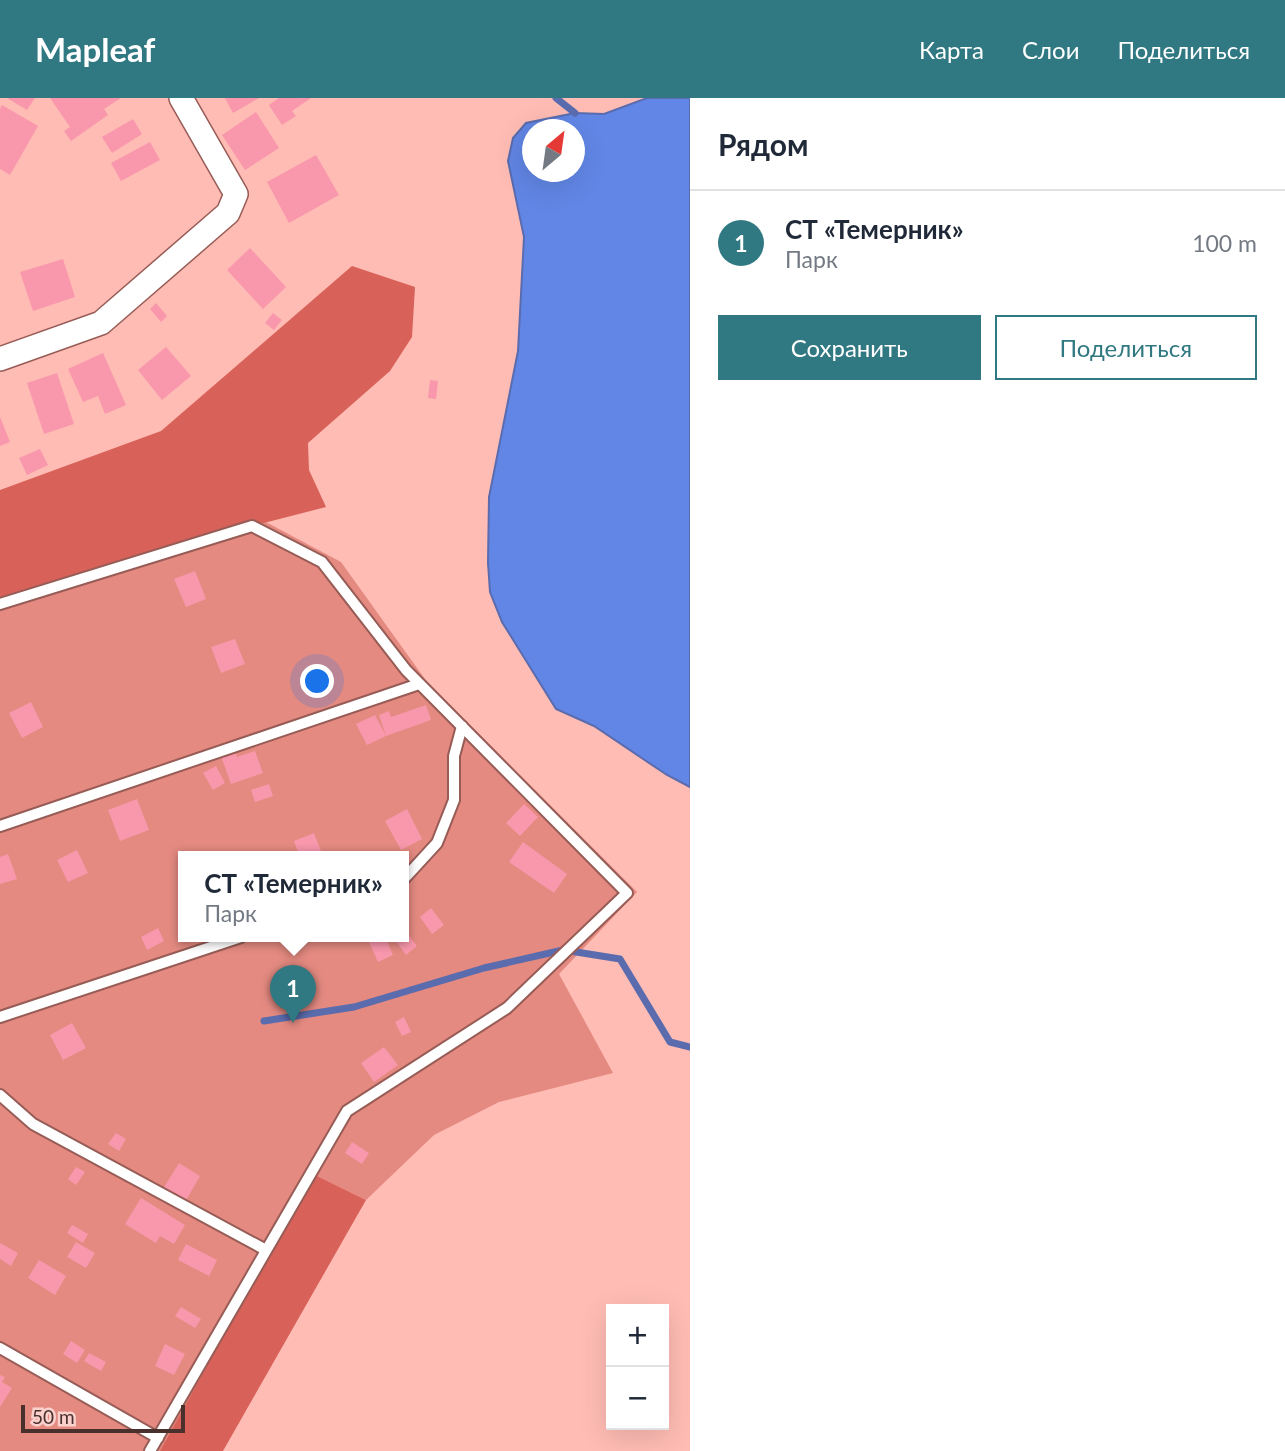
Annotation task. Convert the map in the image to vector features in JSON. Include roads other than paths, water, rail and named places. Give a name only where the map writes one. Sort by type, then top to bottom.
[{"type":"street","points":[[0,359],[101,323],[228,213],[236,194],[181,98]]},
{"type":"lane","points":[[0,604],[252,526],[322,562],[406,670],[627,893],[506,1008],[347,1111],[150,1451]]},
{"type":"lane","points":[[0,826],[419,684]]},
{"type":"lane","points":[[409,873],[437,843],[454,800],[454,756],[462,726]]},
{"type":"lane","points":[[0,1017],[226,942]]},
{"type":"lane","points":[[0,1095],[33,1124],[266,1250]]},
{"type":"lane","points":[[0,1348],[158,1438]]},
{"type":"water","points":[[647,98],[690,98],[690,787],[667,775],[594,726],[556,709],[502,622],[490,592],[489,497],[518,351],[524,237],[508,161],[513,138],[522,128],[522,182],[585,182],[585,119],[546,119],[575,113],[604,114]]},
{"type":"waterway","points":[[556,98],[575,113]]},
{"type":"waterway","points":[[264,1021],[354,1007],[484,968],[563,950]]},
{"type":"waterway","points":[[570,951],[620,959],[670,1042],[690,1047]]},
{"type":"place","name":"СТ «Темерник»","points":[[293,1023]]}]
